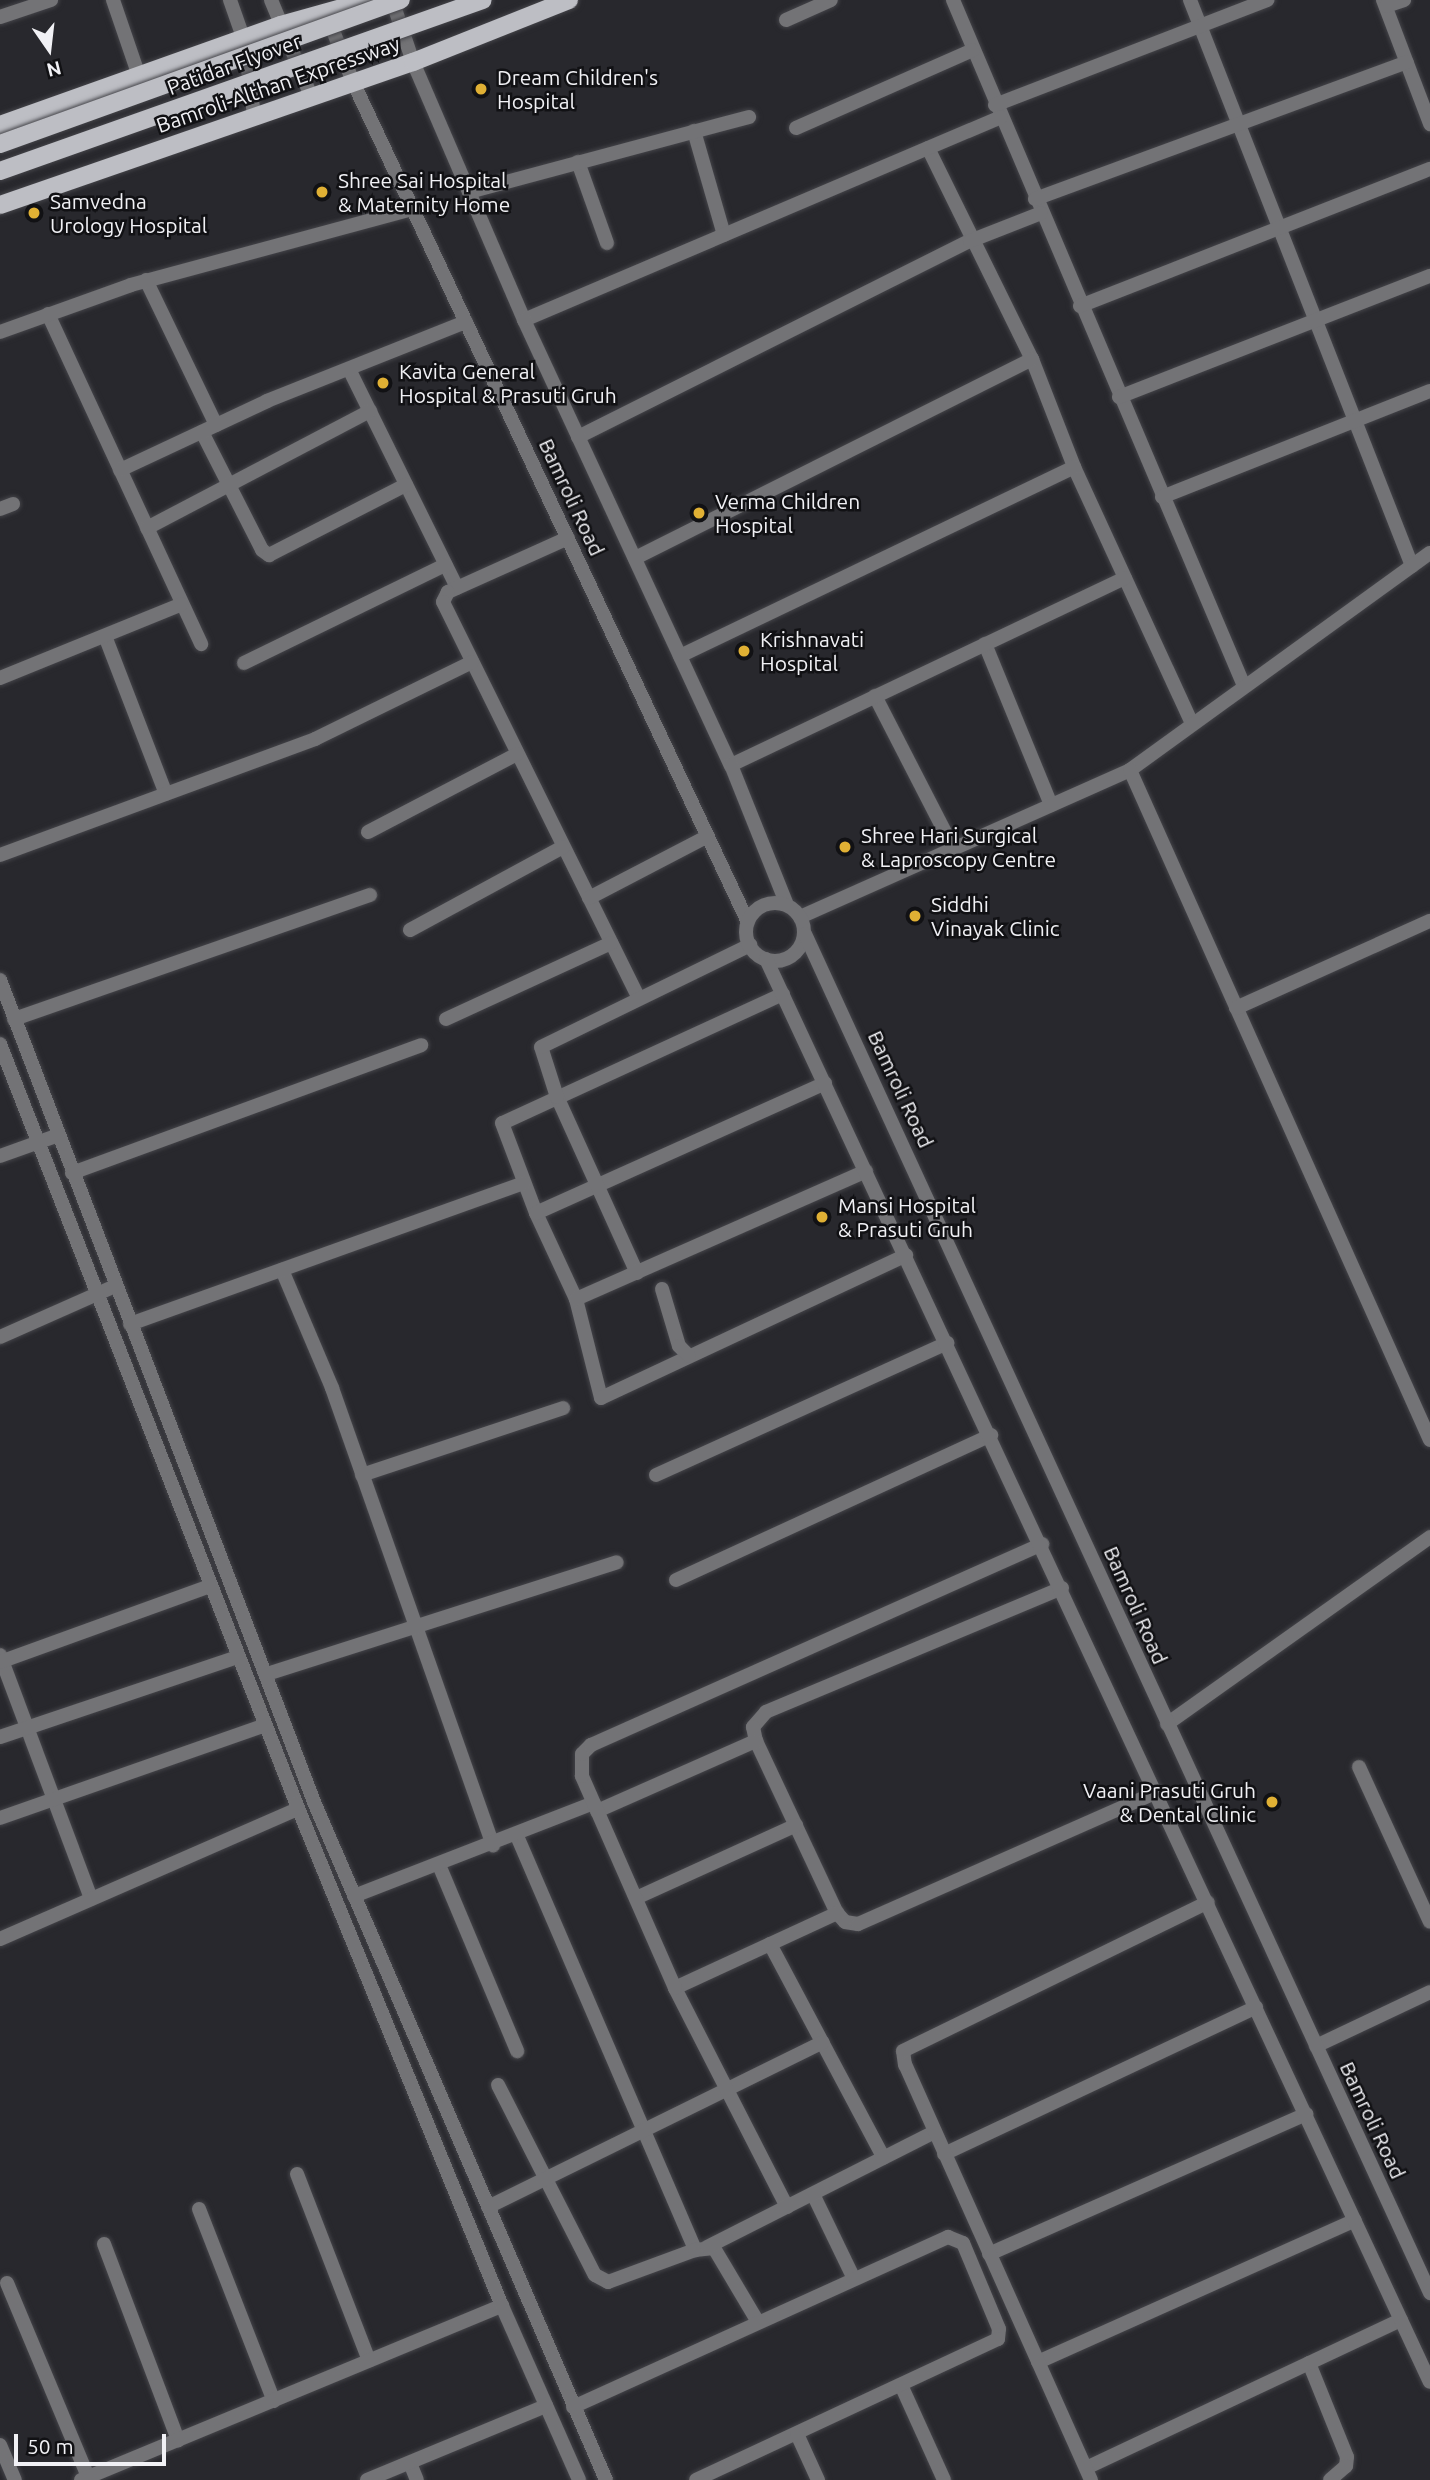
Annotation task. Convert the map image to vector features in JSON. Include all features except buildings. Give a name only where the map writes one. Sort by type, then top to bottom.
[{"type":"main road","points":[[0,125],[282,25],[370,0]]},
{"type":"main road","name":"Patidar Flyover","points":[[0,144],[401,0]]},
{"type":"main road","name":"Patidar Flyover","points":[[0,171],[483,0]]},
{"type":"main road","name":"Bamroli-Althan Expressway","points":[[0,205],[413,61],[569,0]]},
{"type":"street","points":[[0,17],[51,0]]},
{"type":"street","points":[[113,0],[139,76]]},
{"type":"street","points":[[230,0],[244,40],[254,115]]},
{"type":"street","points":[[271,0],[311,96]]},
{"type":"street","name":"Bamroli Road","points":[[392,0],[413,61],[524,320],[731,765],[787,905]]},
{"type":"street","points":[[786,20],[831,0]]},
{"type":"street","points":[[1189,0],[1412,566]]},
{"type":"street","points":[[524,320],[928,148],[998,111],[1267,0]]},
{"type":"street","points":[[1404,0],[1385,3],[1407,62],[1423,88],[1430,124]]},
{"type":"street","points":[[959,2],[973,50],[998,111],[1244,686]]},
{"type":"street","name":"Bamroli Road","points":[[326,13],[353,82],[748,922]]},
{"type":"street","points":[[796,128],[973,50]]},
{"type":"street","points":[[1035,199],[1407,62]]},
{"type":"street","points":[[469,192],[749,117]]},
{"type":"street","points":[[694,131],[723,235]]},
{"type":"street","points":[[928,148],[970,241],[1032,359],[1074,467],[1192,724]]},
{"type":"street","points":[[578,162],[607,243]]},
{"type":"street","points":[[1080,306],[1430,169]]},
{"type":"street","points":[[0,332],[146,281],[413,209]]},
{"type":"street","points":[[578,437],[970,241],[1041,213]]},
{"type":"street","points":[[1119,397],[1430,276]]},
{"type":"street","points":[[146,281],[216,425]]},
{"type":"street","points":[[48,314],[201,644]]},
{"type":"street","points":[[120,470],[216,425],[466,322]]},
{"type":"street","points":[[635,558],[1032,359]]},
{"type":"street","points":[[349,369],[457,588]]},
{"type":"street","points":[[1162,497],[1430,391]]},
{"type":"street","points":[[147,528],[370,411]]},
{"type":"street","points":[[202,432],[262,550],[269,555],[406,485]]},
{"type":"street","points":[[680,656],[1074,467]]},
{"type":"street","points":[[568,538],[457,588],[445,595],[443,601],[639,998]]},
{"type":"street","points":[[800,917],[1130,770],[1430,553]]},
{"type":"street","points":[[244,663],[445,565]]},
{"type":"street","points":[[731,765],[1125,578]]},
{"type":"street","points":[[0,678],[182,604]]},
{"type":"street","points":[[105,636],[166,794]]},
{"type":"street","points":[[985,644],[1051,804]]},
{"type":"street","points":[[0,855],[315,739],[472,662]]},
{"type":"street","points":[[875,696],[953,848]]},
{"type":"street","points":[[368,832],[517,754]]},
{"type":"street","points":[[1130,770],[1430,1440]]},
{"type":"street","points":[[589,898],[708,836]]},
{"type":"street","points":[[410,930],[563,847]]},
{"type":"street","points":[[14,1019],[370,895]]},
{"type":"street","points":[[766,959],[790,957],[805,934],[800,917],[787,905],[760,907],[748,922],[750,945],[766,959],[783,994],[1042,1544],[1430,2382]]},
{"type":"street","points":[[1236,1008],[1430,921]]},
{"type":"street","name":"Bamroli Road","points":[[805,934],[1316,2046],[1424,2267],[1430,2293]]},
{"type":"street","points":[[446,1019],[611,943]]},
{"type":"street","points":[[637,1273],[557,1097],[541,1046],[750,945]]},
{"type":"street","points":[[0,980],[56,1136],[354,1896],[606,2480]]},
{"type":"street","points":[[783,994],[502,1123],[536,1213],[576,1299],[601,1398],[906,1255]]},
{"type":"street","points":[[0,1044],[95,1295],[298,1809],[502,2306],[579,2480]]},
{"type":"street","points":[[72,1173],[421,1045]]},
{"type":"street","points":[[536,1213],[825,1083]]},
{"type":"street","points":[[0,1156],[56,1136]]},
{"type":"street","points":[[576,1299],[866,1171]]},
{"type":"street","points":[[130,1324],[524,1183]]},
{"type":"street","points":[[282,1270],[332,1388],[493,1846]]},
{"type":"street","points":[[0,1337],[115,1286]]},
{"type":"street","points":[[662,1289],[679,1346],[689,1356]]},
{"type":"street","points":[[656,1475],[947,1343]]},
{"type":"street","points":[[362,1475],[564,1408]]},
{"type":"street","points":[[676,1580],[991,1435]]},
{"type":"street","points":[[1167,1724],[1430,1537]]},
{"type":"street","points":[[787,2207],[675,1988],[579,1765],[591,1745],[1042,1544]]},
{"type":"street","points":[[267,1674],[415,1624],[617,1562]]},
{"type":"street","points":[[91,1899],[1,1660],[210,1586]]},
{"type":"street","points":[[1062,1587],[766,1712],[753,1727],[757,1741],[837,1913],[845,1922],[872,1921],[1157,1792]]},
{"type":"street","points":[[0,1737],[238,1657]]},
{"type":"street","points":[[0,1818],[265,1725]]},
{"type":"street","points":[[354,1896],[596,1807],[757,1741]]},
{"type":"street","points":[[1359,1767],[1430,1922]]},
{"type":"street","points":[[0,1939],[298,1809]]},
{"type":"street","points":[[636,1898],[796,1825]]},
{"type":"street","points":[[517,1836],[644,2132],[701,2249],[722,2255],[758,2322]]},
{"type":"street","points":[[439,1865],[517,2051]]},
{"type":"street","points":[[1208,1902],[909,2046],[902,2058],[1089,2474],[1309,2363],[1401,2320]]},
{"type":"street","points":[[675,1988],[837,1913]]},
{"type":"street","points":[[771,1944],[884,2158]]},
{"type":"street","points":[[1316,2046],[1430,1992]]},
{"type":"street","points":[[944,2154],[1256,2007]]},
{"type":"street","points":[[488,2207],[823,2042]]},
{"type":"street","points":[[498,2085],[601,2281],[701,2249],[935,2132]]},
{"type":"street","points":[[989,2254],[1306,2114]]},
{"type":"street","points":[[298,2174],[369,2361]]},
{"type":"street","points":[[813,2194],[853,2279]]},
{"type":"street","points":[[199,2209],[274,2401]]},
{"type":"street","points":[[1038,2362],[1355,2220]]},
{"type":"street","points":[[573,2407],[948,2236],[963,2243],[1000,2334],[993,2342],[696,2480]]},
{"type":"street","points":[[104,2244],[178,2440]]},
{"type":"street","points":[[7,2283],[85,2479],[502,2306]]},
{"type":"street","points":[[1309,2363],[1347,2457],[1346,2466],[1330,2480]]},
{"type":"street","points":[[901,2385],[944,2480]]},
{"type":"street","points":[[367,2480],[547,2406]]},
{"type":"street","points":[[797,2434],[818,2480]]},
{"type":"street","points":[[0,2445],[15,2480]]},
{"type":"street","points":[[410,2463],[417,2480]]},
{"type":"place","name":"Dream Children's Hospital","points":[[481,89]]},
{"type":"place","name":"Shree Sai Hospital & Maternity Home","points":[[322,192]]},
{"type":"place","name":"Samvedna Urology Hospital","points":[[34,213]]},
{"type":"place","name":"Kavita General Hospital & Prasuti Gruh","points":[[383,383]]},
{"type":"place","name":"Verma Children Hospital","points":[[699,513]]},
{"type":"place","name":"Krishnavati Hospital","points":[[744,651]]},
{"type":"place","name":"Shree Hari Surgical & Laproscopy Centre","points":[[845,847]]},
{"type":"place","name":"Siddhi Vinayak Clinic","points":[[915,916]]},
{"type":"place","name":"Mansi Hospital & Prasuti Gruh","points":[[822,1217]]},
{"type":"place","name":"Vaani Prasuti Gruh & Dental Clinic","points":[[1272,1802]]}]
